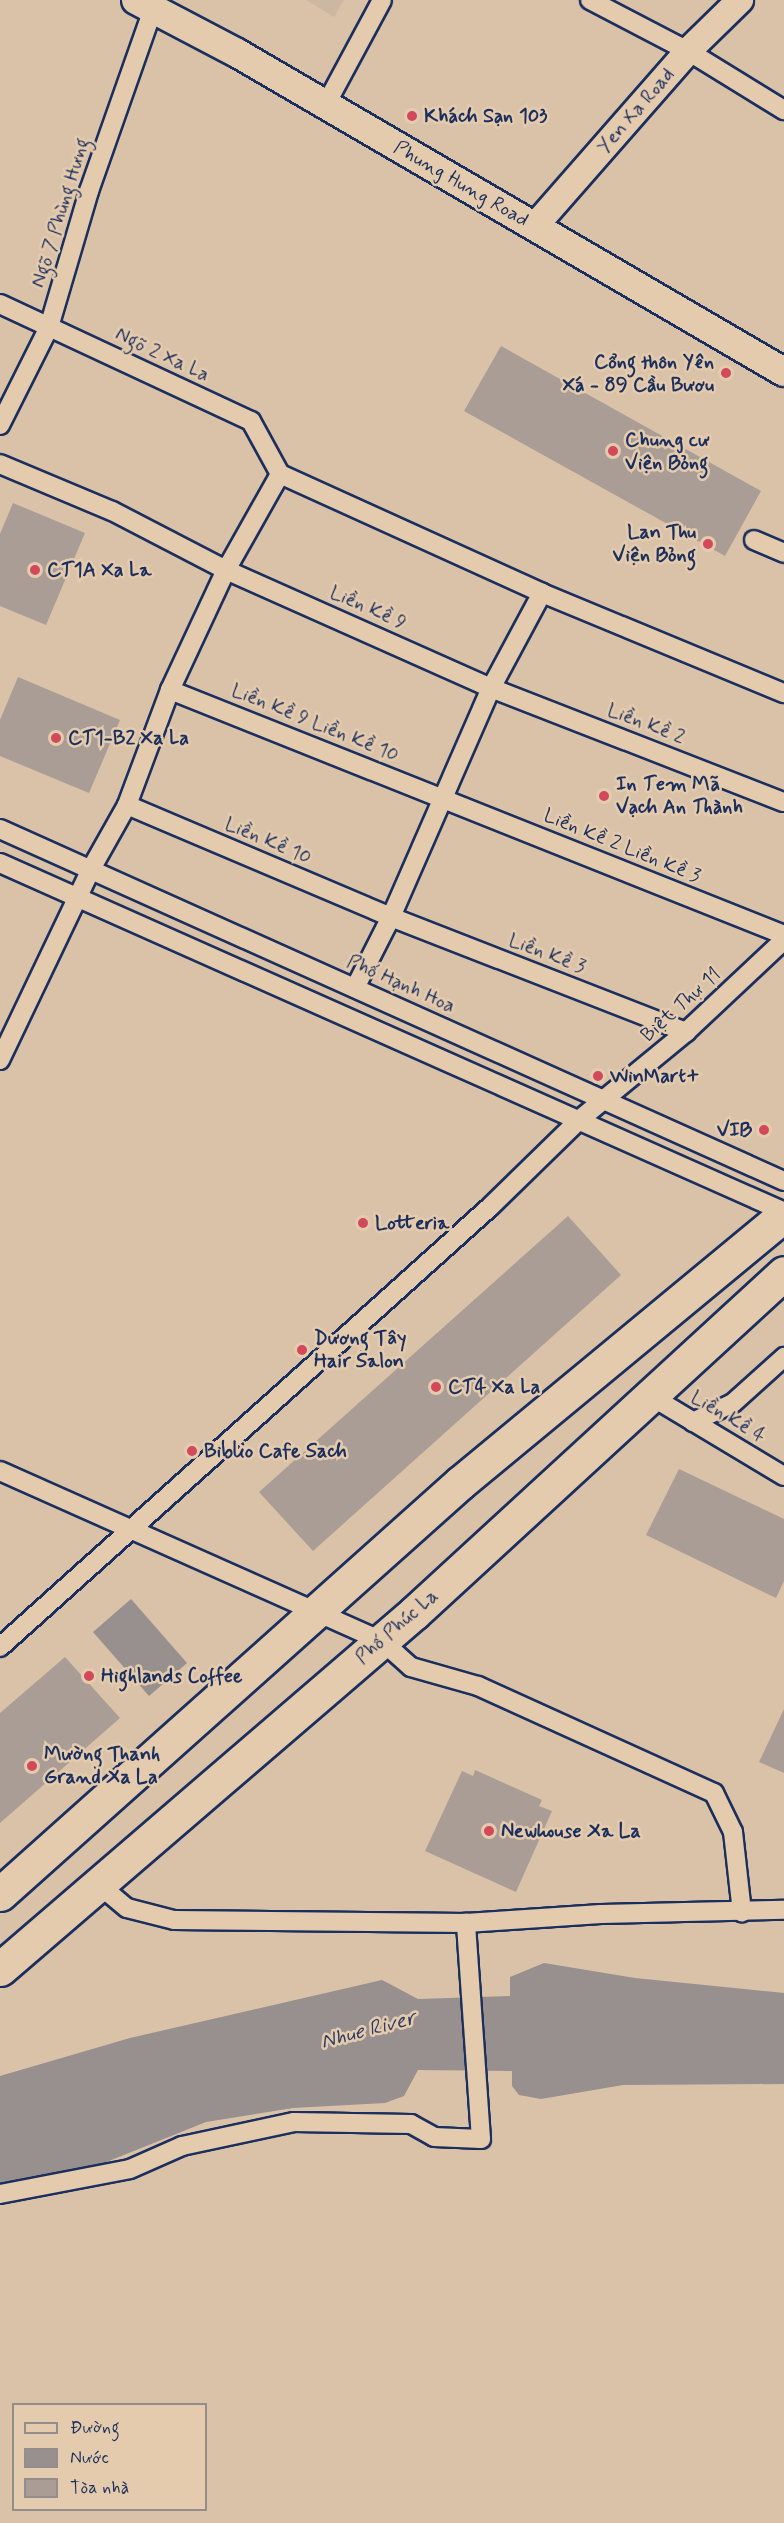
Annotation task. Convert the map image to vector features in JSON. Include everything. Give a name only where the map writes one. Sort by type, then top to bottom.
[{"type":"highway","points":[[0,1894],[460,1483],[782,1209]]},
{"type":"highway","name":"Phố Phúc La","points":[[0,1969],[96,1883],[382,1641],[784,1273]]},
{"type":"main road","name":"Phung Hung Road","points":[[145,5],[535,226],[784,372]]},
{"type":"street","points":[[326,106],[382,0]]},
{"type":"street","points":[[590,0],[688,51],[784,110]]},
{"type":"street","name":"Yen Xa Road","points":[[535,226],[688,51],[740,0]]},
{"type":"street","name":"Ngõ 7 Phùng Hưng","points":[[0,425],[48,327],[145,5]]},
{"type":"street","name":"Ngõ 2 Xa La","points":[[0,304],[250,421],[280,474]]},
{"type":"street","name":"Liền Kề 9","points":[[0,464],[112,511],[226,570],[491,688]]},
{"type":"street","points":[[0,1060],[77,897],[127,805],[170,690],[226,570],[280,474],[542,593],[784,693]]},
{"type":"street","points":[[754,540],[784,554]]},
{"type":"street","points":[[355,988],[391,918],[491,688],[542,593]]},
{"type":"street","name":"Liền Kề 2","points":[[491,688],[784,802]]},
{"type":"street","name":"Liền Kề 9 Liền Kề 10","points":[[170,690],[444,798]]},
{"type":"street","name":"Liền Kề 2 Liền Kề 3","points":[[444,798],[784,937]]},
{"type":"street","name":"Liền Kề 10","points":[[127,805],[391,918]]},
{"type":"street","name":"Phố Hạnh Hoa","points":[[0,829],[606,1101],[782,1209]]},
{"type":"street","points":[[0,863],[782,1209]]},
{"type":"street","name":"Liền Kề 3","points":[[391,918],[686,1032]]},
{"type":"street","name":"Biệt Thự 11","points":[[0,1647],[490,1206],[579,1120],[606,1101],[686,1032],[784,937]]},
{"type":"street","points":[[693,1422],[733,1402],[784,1356]]},
{"type":"street","name":"Liền Kề 4","points":[[649,1395],[784,1476]]},
{"type":"street","points":[[0,1471],[382,1641],[411,1667],[478,1686],[714,1793],[733,1832],[741,1912]]},
{"type":"street","points":[[96,1883],[127,1908],[174,1920],[466,1923],[601,1914],[784,1910]]},
{"type":"street","points":[[0,2194],[130,2169],[182,2145],[294,2122],[411,2124],[434,2137],[481,2139],[466,1923]]},
{"type":"shaded area","points":[[306,0],[344,0],[334,17]]},
{"type":"water","points":[[131,1599],[187,1663],[149,1696],[93,1632]]},
{"type":"water","name":"Nhue River","points":[[544,1963],[635,1978],[784,1993],[784,2084],[623,2085],[541,2099],[519,2095],[512,2086],[512,2071],[418,2070],[404,2096],[385,2103],[293,2108],[206,2122],[89,2169],[0,2184],[0,2076],[130,2038],[382,1980],[418,1999],[510,1996],[510,1977]]},
{"type":"building","name":"Chung cư Viện Bỏng","points":[[501,346],[761,491],[725,556],[464,411]]},
{"type":"building","name":"CT1A Xa La","points":[[13,503],[85,533],[46,625],[0,606],[0,534]]},
{"type":"building","name":"CT1-B2 Xa La","points":[[18,677],[120,720],[89,793],[0,756],[0,720]]},
{"type":"building","name":"CT4 Xa La","points":[[568,1216],[621,1275],[313,1551],[259,1492]]},
{"type":"building","points":[[679,1469],[784,1519],[784,1581],[776,1598],[646,1535]]},
{"type":"building","name":"Mường Thanh Grand Xa La","points":[[65,1657],[120,1718],[0,1823],[0,1713]]},
{"type":"building","points":[[784,1709],[784,1773],[759,1762]]},
{"type":"building","name":"Newhouse Xa La","points":[[475,1770],[542,1800],[539,1806],[552,1811],[516,1892],[425,1851],[462,1771],[473,1776]]},
{"type":"place","name":"Khách Sạn 103","points":[[412,116]]},
{"type":"place","name":"Cổng thôn Yên Xá - 89 Cầu Bươu","points":[[726,373]]},
{"type":"place","name":"Chung cư Viện Bỏng","points":[[613,451]]},
{"type":"place","name":"Lan Thu Viện Bỏng","points":[[708,544]]},
{"type":"place","name":"CT1A Xa La","points":[[35,570]]},
{"type":"place","name":"CT1-B2 Xa La","points":[[56,738]]},
{"type":"place","name":"In Tem Mã Vạch An Thành","points":[[604,796]]},
{"type":"place","name":"WinMart+","points":[[598,1076]]},
{"type":"place","name":"VIB","points":[[764,1130]]},
{"type":"place","name":"Lotteria","points":[[363,1223]]},
{"type":"place","name":"Dương Tây Hair Salon","points":[[302,1350]]},
{"type":"place","name":"CT4 Xa La","points":[[436,1387]]},
{"type":"place","name":"Biblio Cafe Sach","points":[[192,1451]]},
{"type":"place","name":"Highlands Coffee","points":[[89,1676]]},
{"type":"place","name":"Mường Thanh Grand Xa La","points":[[32,1766]]},
{"type":"place","name":"Newhouse Xa La","points":[[489,1831]]}]
